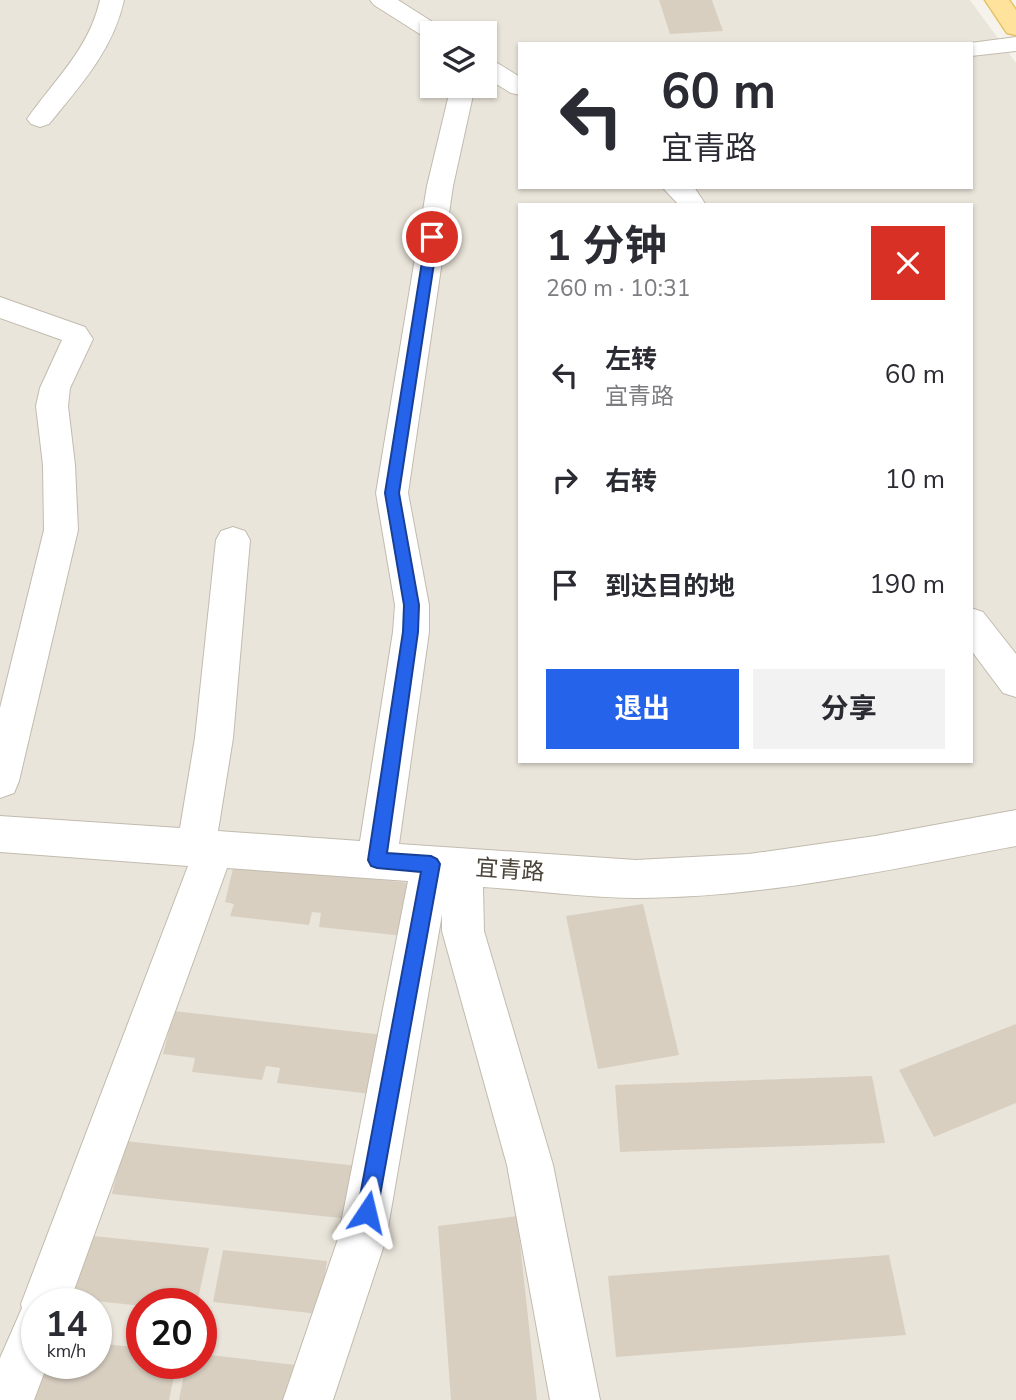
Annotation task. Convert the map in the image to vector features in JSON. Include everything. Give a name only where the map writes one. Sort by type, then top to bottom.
[{"type":"main road","points":[[997,0],[1016,28]]},
{"type":"street","points":[[40,119],[85,62],[107,23],[112,0]]},
{"type":"street","points":[[382,0],[420,24]]},
{"type":"street","points":[[973,49],[1016,44]]},
{"type":"street","points":[[497,74],[518,87]]},
{"type":"street","points":[[497,86],[518,88]]},
{"type":"street","points":[[377,860],[412,605],[392,493],[440,186],[460,98]]},
{"type":"street","points":[[678,189],[686,194],[692,203]]},
{"type":"street","points":[[0,307],[75,334],[78,339],[55,388],[52,407],[60,465],[61,530],[0,781]]},
{"type":"street","points":[[51,1288],[205,848],[233,540]]},
{"type":"street","points":[[973,625],[1016,682]]},
{"type":"street","name":"宜青路","points":[[0,834],[636,879],[749,873],[1016,828]]},
{"type":"street","points":[[308,1400],[362,1239],[446,865]]},
{"type":"street","points":[[446,865],[530,1165],[575,1400]]},
{"type":"street","points":[[9,1400],[21,1368]]},
{"type":"shaded area","points":[[0,0],[970,0],[1016,63],[1016,1400],[0,1400]]},
{"type":"building","points":[[659,0],[712,0],[723,31],[670,34]]},
{"type":"building","points":[[234,864],[419,884],[404,936],[319,927],[321,913],[312,912],[309,925],[230,916],[234,904],[225,902]]},
{"type":"building","points":[[643,904],[679,1055],[598,1069],[566,916]]},
{"type":"building","points":[[174,1011],[392,1036],[371,1094],[277,1083],[280,1068],[266,1066],[262,1080],[192,1072],[195,1058],[163,1054]]},
{"type":"building","points":[[1016,1024],[1016,1103],[934,1137],[899,1070]]},
{"type":"building","points":[[872,1076],[885,1143],[620,1152],[615,1085]]},
{"type":"building","points":[[125,1141],[358,1166],[350,1219],[112,1194]]},
{"type":"building","points":[[517,1216],[537,1400],[451,1400],[438,1226]]},
{"type":"building","points":[[84,1235],[209,1248],[200,1288],[126,1288],[126,1304],[112,1303],[112,1288],[71,1288]]},
{"type":"building","points":[[223,1250],[327,1261],[319,1314],[217,1302],[216,1288]]},
{"type":"building","points":[[889,1255],[906,1335],[616,1357],[608,1276]]},
{"type":"building","points":[[112,1345],[126,1346],[126,1379],[174,1379],[169,1400],[33,1400],[38,1379],[112,1379]]},
{"type":"building","points":[[217,1356],[296,1365],[290,1400],[179,1400],[183,1379],[217,1379]]},
{"type":"route","points":[[367,1212],[431,864],[377,860],[411,632],[412,605],[392,493],[432,237]]}]
